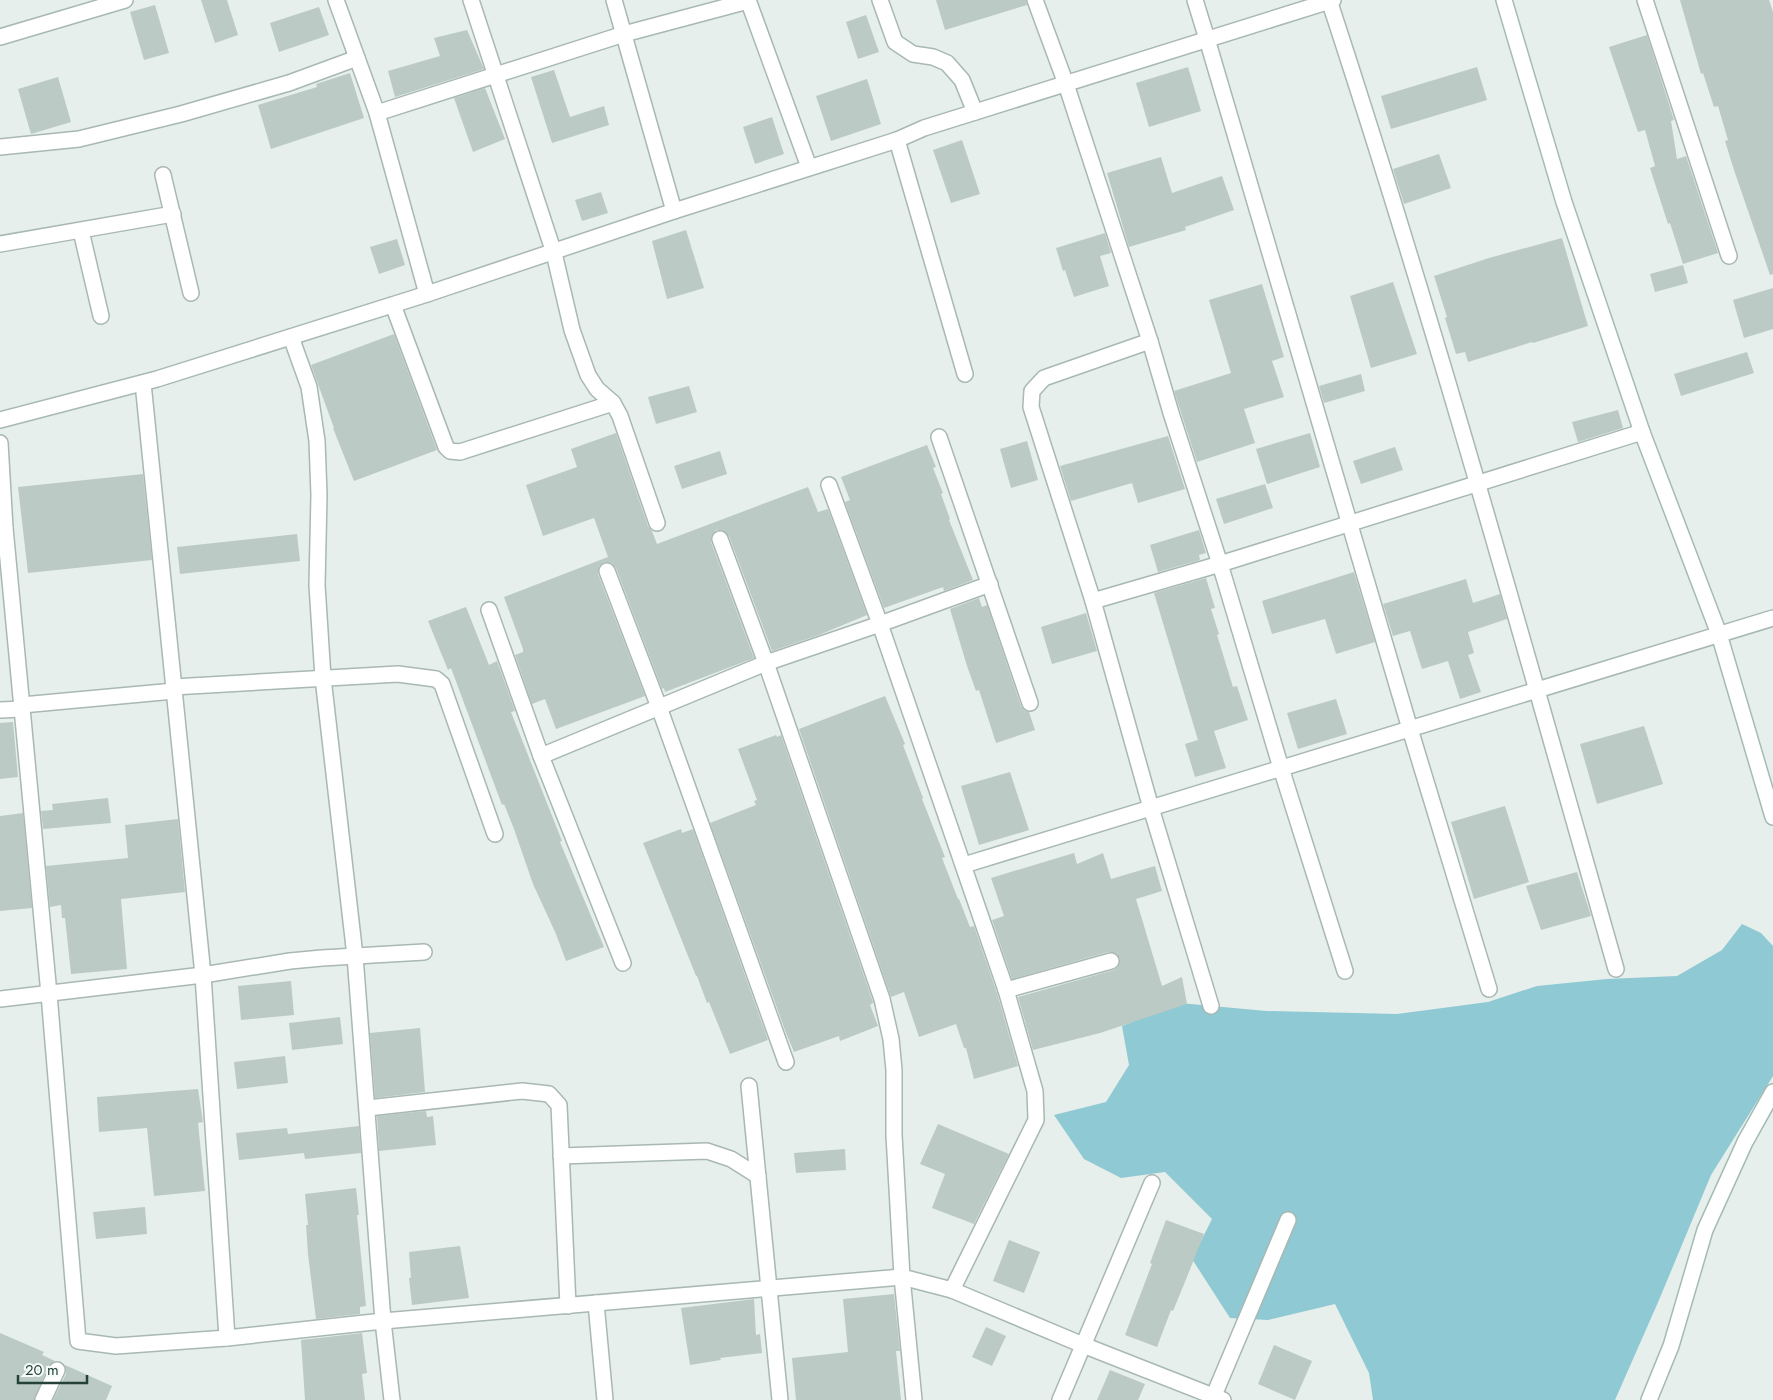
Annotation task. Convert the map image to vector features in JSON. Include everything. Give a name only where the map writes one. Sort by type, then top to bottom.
[{"type":"street","points":[[0,37],[125,0]]},
{"type":"street","points":[[336,0],[378,114],[427,294]]},
{"type":"street","points":[[471,0],[554,253],[572,330],[588,375],[597,389],[613,403],[620,416],[657,523]]},
{"type":"street","points":[[614,0],[674,211]]},
{"type":"street","points":[[880,0],[895,42],[912,54],[933,57],[948,62],[962,80],[975,112]]},
{"type":"street","points":[[1035,0],[1066,84],[1150,341],[1171,413],[1220,564],[1280,768],[1345,971]]},
{"type":"street","points":[[1194,0],[1489,989]]},
{"type":"street","points":[[0,420],[143,383],[393,305],[554,253],[674,211],[897,140],[924,128],[1330,0],[1478,482],[1616,969]]},
{"type":"street","points":[[1504,0],[1564,202],[1642,432],[1719,634],[1773,817]]},
{"type":"street","points":[[1645,0],[1729,256]]},
{"type":"street","points":[[378,114],[624,34],[748,1],[809,167]]},
{"type":"street","points":[[0,147],[79,139],[181,114],[289,83],[357,58]]},
{"type":"street","points":[[897,140],[965,374]]},
{"type":"street","points":[[163,175],[191,293]]},
{"type":"street","points":[[0,244],[173,214]]},
{"type":"street","points":[[82,231],[101,316]]},
{"type":"street","points":[[393,305],[446,447],[450,451],[460,452],[613,403]]},
{"type":"street","points":[[291,337],[309,388],[317,441],[319,495],[317,585],[322,678],[329,723],[355,956],[383,1321],[392,1400]]},
{"type":"street","points":[[1150,341],[1044,378],[1032,391],[1031,407],[1093,601],[1151,808],[1210,1006]]},
{"type":"street","points":[[143,383],[203,975],[227,1338]]},
{"type":"street","points":[[1093,601],[1220,564],[1642,432]]},
{"type":"street","points":[[939,437],[1030,703]]},
{"type":"street","points":[[0,443],[5,528],[49,994],[78,1342],[116,1346],[227,1338],[383,1321],[902,1277],[952,1290],[1216,1399],[1288,1220]]},
{"type":"street","points":[[829,485],[880,624],[964,865],[1006,990],[1035,1091],[1036,1120],[952,1290]]},
{"type":"street","points":[[720,538],[766,663],[882,999],[891,1039],[894,1070],[894,1135],[902,1277],[914,1400]]},
{"type":"street","points":[[607,571],[659,708],[786,1062]]},
{"type":"street","points":[[541,756],[766,663],[990,584]]},
{"type":"street","points":[[489,610],[541,756],[623,963]]},
{"type":"street","points":[[964,865],[1773,618]]},
{"type":"street","points":[[0,710],[174,689],[322,678],[398,674],[436,679],[442,684],[495,834]]},
{"type":"street","points":[[0,1000],[203,975],[278,963],[424,952]]},
{"type":"street","points":[[1006,990],[1110,960]]},
{"type":"street","points":[[749,1086],[780,1400]]},
{"type":"street","points":[[368,1108],[522,1090],[549,1094],[559,1105],[568,1306]]},
{"type":"street","points":[[1649,1400],[1671,1346],[1705,1230],[1745,1142],[1773,1092]]},
{"type":"street","points":[[561,1156],[707,1151],[731,1159],[758,1176]]},
{"type":"street","points":[[1060,1400],[1152,1183]]},
{"type":"street","points":[[596,1303],[605,1400]]},
{"type":"street","points":[[43,1400],[57,1370]]},
{"type":"water","points":[[1742,924],[1761,933],[1773,946],[1773,1076],[1711,1175],[1615,1400],[1373,1400],[1369,1373],[1335,1304],[1268,1320],[1230,1318],[1192,1259],[1212,1219],[1165,1172],[1121,1178],[1084,1159],[1054,1115],[1106,1102],[1129,1065],[1122,1026],[1180,1003],[1266,1011],[1397,1014],[1488,1002],[1537,986],[1607,979],[1677,976],[1722,950]]},
{"type":"building","points":[[201,0],[227,0],[238,35],[215,43]]},
{"type":"building","points":[[936,0],[1026,0],[1027,5],[945,30]]},
{"type":"building","points":[[1680,0],[1769,0],[1773,12],[1773,274],[1770,275],[1725,141],[1728,140],[1718,106],[1714,107],[1703,73],[1701,74]]},
{"type":"building","points":[[155,5],[169,53],[144,60],[130,12]]},
{"type":"building","points":[[319,7],[329,35],[279,52],[270,23]]},
{"type":"building","points":[[866,15],[879,52],[858,59],[846,22]]},
{"type":"building","points":[[467,30],[484,69],[395,97],[388,71],[440,56],[434,38]]},
{"type":"building","points":[[1647,35],[1674,120],[1671,121],[1677,159],[1686,156],[1718,253],[1683,264],[1650,168],[1655,166],[1645,130],[1638,132],[1609,47]]},
{"type":"building","points":[[1188,67],[1201,111],[1149,127],[1136,83]]},
{"type":"building","points":[[1477,67],[1487,100],[1391,129],[1381,96]]},
{"type":"building","points":[[554,70],[570,117],[604,106],[609,125],[552,143],[531,77]]},
{"type":"building","points":[[350,73],[364,118],[271,149],[258,105],[317,87],[316,84]]},
{"type":"building","points":[[58,77],[71,122],[31,134],[18,89]]},
{"type":"building","points":[[867,79],[881,124],[831,141],[816,96]]},
{"type":"building","points":[[485,88],[505,139],[473,152],[454,98]]},
{"type":"building","points":[[772,117],[784,154],[755,164],[743,127]]},
{"type":"building","points":[[962,140],[980,194],[951,203],[933,150]]},
{"type":"building","points":[[1439,154],[1451,188],[1404,204],[1393,169]]},
{"type":"building","points":[[1161,157],[1172,193],[1222,176],[1234,210],[1185,227],[1186,230],[1129,247],[1107,173]]},
{"type":"building","points":[[601,192],[608,213],[582,221],[575,200]]},
{"type":"building","points":[[686,230],[704,288],[667,299],[652,241]]},
{"type":"building","points":[[1105,233],[1111,253],[1100,256],[1109,286],[1074,297],[1056,248]]},
{"type":"building","points":[[1562,238],[1588,326],[1468,362],[1465,352],[1456,354],[1434,276],[1489,258]]},
{"type":"building","points":[[397,239],[405,265],[379,274],[370,247]]},
{"type":"building","points":[[1683,265],[1688,283],[1655,292],[1650,274]]},
{"type":"building","points":[[1393,282],[1417,354],[1371,368],[1350,296]]},
{"type":"building","points":[[1262,284],[1284,357],[1272,361],[1284,397],[1244,409],[1255,443],[1197,462],[1174,391],[1231,373],[1209,300]]},
{"type":"building","points":[[1773,288],[1773,329],[1744,338],[1733,300]]},
{"type":"building","points":[[394,334],[437,450],[354,481],[311,365]]},
{"type":"building","points":[[1747,352],[1754,373],[1681,396],[1674,374]]},
{"type":"building","points":[[1361,374],[1365,391],[1324,403],[1319,386]]},
{"type":"building","points":[[689,386],[697,412],[656,424],[648,397]]},
{"type":"building","points":[[1618,410],[1623,428],[1578,442],[1572,422]]},
{"type":"building","points":[[616,433],[648,526],[657,544],[808,487],[818,512],[828,509],[867,615],[819,635],[772,651],[729,536],[722,530],[716,530],[711,537],[711,542],[754,658],[665,692],[664,688],[662,689],[616,568],[612,563],[604,562],[599,566],[598,574],[645,696],[556,729],[545,699],[532,704],[515,655],[523,652],[523,649],[504,597],[608,557],[594,518],[543,536],[526,485],[577,467],[571,449]]},
{"type":"building","points":[[1310,433],[1320,467],[1267,484],[1256,449]]},
{"type":"building","points":[[1168,436],[1185,489],[1138,503],[1132,483],[1071,501],[1060,466]]},
{"type":"building","points":[[1027,441],[1038,480],[1011,488],[1000,449]]},
{"type":"building","points":[[927,445],[936,467],[933,468],[943,493],[941,494],[949,520],[973,580],[944,591],[943,587],[884,608],[845,502],[850,500],[841,477]]},
{"type":"building","points":[[1395,447],[1403,470],[1361,484],[1353,461]]},
{"type":"building","points":[[720,451],[727,474],[682,489],[674,466]]},
{"type":"building","points":[[143,474],[152,560],[28,573],[18,487]]},
{"type":"building","points":[[1265,484],[1273,508],[1224,524],[1216,499]]},
{"type":"building","points":[[1199,530],[1206,553],[1199,555],[1200,560],[1158,572],[1150,545]]},
{"type":"building","points":[[297,534],[300,561],[180,574],[177,547]]},
{"type":"building","points":[[1354,572],[1375,642],[1336,654],[1325,619],[1272,634],[1262,601]]},
{"type":"building","points":[[1206,578],[1215,608],[1211,609],[1219,634],[1217,635],[1233,687],[1237,686],[1248,720],[1214,731],[1226,768],[1195,777],[1185,744],[1198,740],[1154,593]]},
{"type":"building","points":[[1466,579],[1473,603],[1500,594],[1507,619],[1468,632],[1474,653],[1468,655],[1481,692],[1460,699],[1448,661],[1422,669],[1410,631],[1393,636],[1383,604]]},
{"type":"building","points":[[979,598],[982,607],[987,605],[1021,706],[1029,712],[1035,730],[996,743],[979,690],[976,691],[967,666],[950,609]]},
{"type":"building","points":[[466,607],[489,665],[497,661],[515,711],[511,712],[562,841],[560,842],[604,947],[566,961],[533,884],[514,829],[504,804],[502,805],[451,668],[448,670],[428,621]]},
{"type":"building","points":[[1086,613],[1097,651],[1052,664],[1041,627]]},
{"type":"building","points":[[885,696],[905,744],[903,745],[922,799],[945,857],[942,858],[970,927],[974,926],[997,993],[1018,1066],[974,1079],[966,1048],[964,1048],[956,1024],[919,1037],[904,992],[891,997],[799,729]]},
{"type":"building","points":[[1336,699],[1347,734],[1298,749],[1287,713]]},
{"type":"building","points":[[13,722],[18,777],[0,779],[0,723]]},
{"type":"building","points":[[1644,726],[1663,784],[1597,804],[1580,744]]},
{"type":"building","points":[[776,735],[777,737],[781,735],[873,1002],[870,1005],[878,1026],[840,1041],[839,1036],[794,1052],[710,823],[756,805],[754,801],[757,800],[738,749]]},
{"type":"building","points":[[1010,772],[1029,830],[979,845],[961,786]]},
{"type":"building","points":[[108,798],[111,823],[43,829],[41,811],[53,810],[52,804]]},
{"type":"building","points":[[1505,806],[1529,882],[1474,899],[1451,822]]},
{"type":"building","points":[[23,813],[32,908],[0,911],[0,816]]},
{"type":"building","points":[[178,819],[185,892],[121,899],[127,969],[71,974],[65,918],[62,918],[61,905],[50,907],[46,866],[128,858],[125,825]]},
{"type":"building","points":[[681,829],[682,833],[693,829],[768,1040],[730,1054],[709,1002],[707,1003],[643,843]]},
{"type":"building","points":[[1074,853],[1077,864],[1103,853],[1111,879],[1155,866],[1162,891],[1136,899],[1162,986],[1182,977],[1187,1004],[1100,1033],[1033,1050],[1018,997],[1114,970],[1118,967],[1120,959],[1117,954],[1108,952],[1012,979],[992,920],[1004,916],[991,878]]},
{"type":"building","points":[[1577,872],[1591,916],[1541,930],[1526,886]]},
{"type":"building","points":[[291,981],[294,1015],[241,1020],[238,986]]},
{"type":"building","points":[[340,1017],[343,1044],[292,1050],[289,1023]]},
{"type":"building","points":[[420,1028],[425,1092],[375,1098],[370,1033]]},
{"type":"building","points":[[285,1056],[288,1083],[237,1089],[234,1062]]},
{"type":"building","points":[[198,1089],[203,1122],[198,1123],[205,1191],[154,1196],[147,1128],[99,1132],[97,1097]]},
{"type":"building","points":[[426,1111],[427,1117],[433,1116],[436,1145],[379,1151],[377,1116]]},
{"type":"building","points":[[938,1124],[1009,1154],[974,1224],[932,1208],[945,1174],[920,1164]]},
{"type":"building","points":[[359,1126],[361,1153],[305,1159],[304,1153],[239,1160],[236,1133],[287,1128],[288,1134]]},
{"type":"building","points":[[845,1149],[846,1170],[796,1173],[794,1153]]},
{"type":"building","points":[[356,1188],[366,1306],[360,1307],[360,1314],[316,1319],[308,1254],[305,1194]]},
{"type":"building","points":[[145,1207],[147,1234],[96,1239],[93,1212]]},
{"type":"building","points":[[1166,1220],[1204,1234],[1157,1347],[1125,1335],[1152,1264],[1150,1263]]},
{"type":"building","points":[[1009,1240],[1040,1252],[1024,1293],[993,1281]]},
{"type":"building","points":[[460,1246],[469,1298],[412,1305],[409,1252]]},
{"type":"building","points":[[894,1294],[900,1351],[896,1351],[901,1400],[796,1400],[792,1358],[848,1352],[843,1299]]},
{"type":"building","points":[[754,1299],[756,1335],[760,1334],[762,1353],[720,1358],[721,1360],[690,1365],[681,1308]]},
{"type":"building","points":[[986,1327],[1006,1336],[992,1366],[972,1357]]},
{"type":"building","points":[[0,1333],[44,1352],[42,1355],[55,1361],[48,1366],[34,1400],[0,1400]]},
{"type":"building","points":[[362,1333],[367,1373],[362,1374],[365,1400],[305,1400],[301,1340]]},
{"type":"building","points":[[1274,1345],[1312,1361],[1295,1400],[1258,1384]]},
{"type":"building","points":[[65,1365],[112,1386],[106,1400],[53,1400],[66,1374]]},
{"type":"building","points":[[1110,1370],[1145,1384],[1138,1400],[1097,1400]]}]
